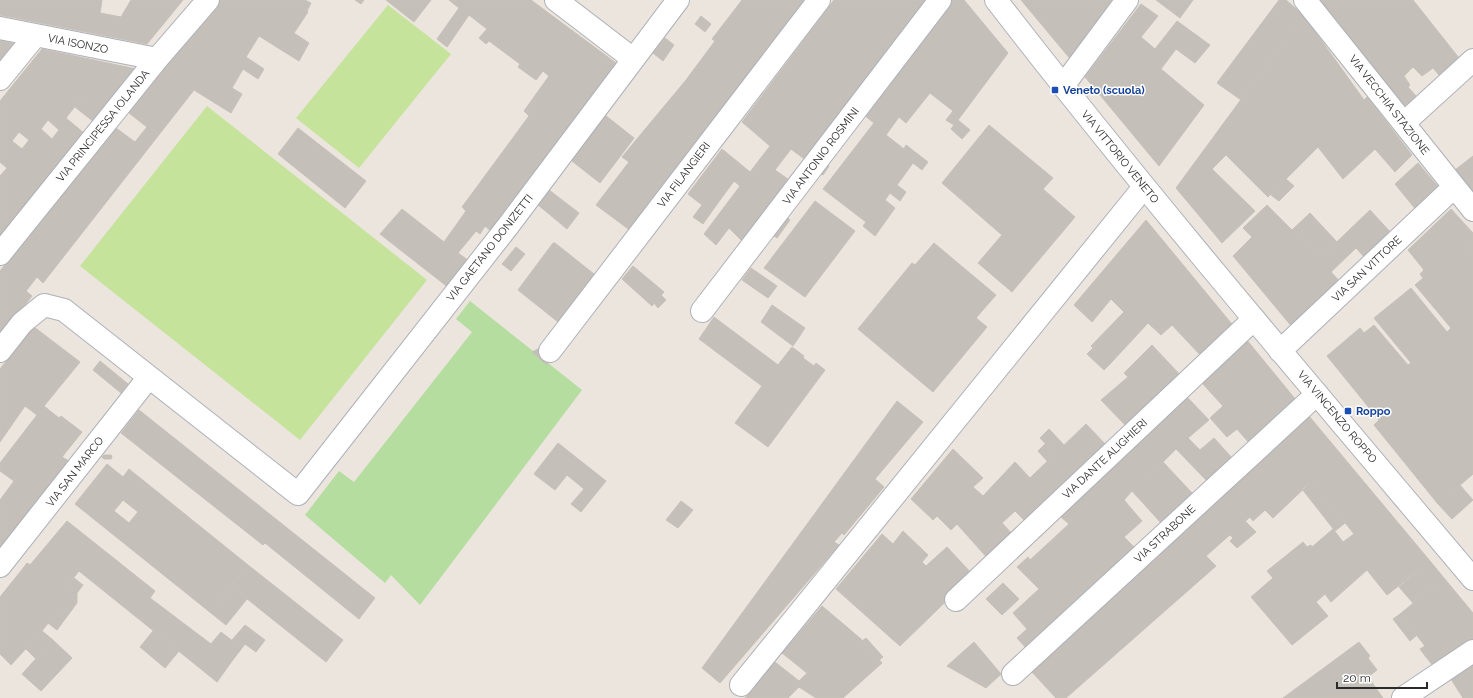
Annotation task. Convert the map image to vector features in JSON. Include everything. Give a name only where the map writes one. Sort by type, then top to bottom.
[{"type":"street","name":"VIA PRINCIPESSA IOLANDA","points":[[0,254],[157,59],[208,0]]},
{"type":"street","points":[[556,0],[633,59]]},
{"type":"street","name":"VIA GAETANO DONIZETTI","points":[[149,378],[298,494],[508,226],[678,0]]},
{"type":"street","name":"VIA FILANGIERI","points":[[550,351],[819,0]]},
{"type":"street","name":"VIA ANTONIO ROSMINI","points":[[702,312],[940,0]]},
{"type":"street","name":"VIA VITTORIO VENETO","points":[[996,0],[1144,187],[1202,255]]},
{"type":"street","points":[[1063,86],[1128,0]]},
{"type":"street","name":"VIA VECCHIA STAZIONE","points":[[1305,0],[1473,210]]},
{"type":"street","name":"VIA ISONZO","points":[[0,28],[157,59]]},
{"type":"street","points":[[0,79],[35,36]]},
{"type":"street","points":[[1404,123],[1473,60]]},
{"type":"street","points":[[741,685],[1144,187]]},
{"type":"street","name":"VIA SAN VITTORE","points":[[1280,351],[1454,187]]},
{"type":"street","name":"VIA VINCENZO ROPPO","points":[[1202,255],[1280,351],[1473,579]]},
{"type":"street","points":[[0,351],[22,323],[44,305],[64,310],[149,378]]},
{"type":"street","name":"VIA DANTE ALIGHIERI","points":[[956,600],[1254,319]]},
{"type":"street","name":"VIA SAN MARCO","points":[[0,566],[149,378]]},
{"type":"street","name":"VIA STRABONE","points":[[1013,674],[1317,394]]},
{"type":"street","points":[[1403,698],[1473,651]]},
{"type":"green space","points":[[388,5],[451,54],[359,168],[296,118]]},
{"type":"green space","points":[[207,106],[427,280],[300,440],[80,266]]},
{"type":"green space","points":[[470,301],[582,390],[420,605],[391,575],[385,583],[305,515],[339,471],[354,482],[472,332],[456,319]]},
{"type":"building","points":[[0,0],[102,0],[100,13],[121,17],[131,0],[183,0],[147,44],[0,15]]},
{"type":"building","points":[[219,0],[305,0],[311,3],[307,11],[308,12],[294,33],[309,43],[299,61],[259,36],[246,57],[264,69],[258,79],[243,69],[232,88],[242,94],[231,113],[194,90],[43,283],[37,277],[26,291],[32,296],[0,337],[0,271],[116,128],[135,142],[147,127],[129,113]]},
{"type":"building","points":[[355,0],[364,0],[361,4]]},
{"type":"building","points":[[386,0],[431,0],[414,22]]},
{"type":"building","points":[[449,0],[531,0],[620,66],[491,231],[485,226],[480,234],[476,231],[458,253],[469,261],[449,288],[380,234],[402,209],[444,242],[466,211],[462,207],[529,116],[524,111],[549,76],[543,71],[536,80],[518,67],[520,64],[489,41],[486,44],[479,38],[487,29],[469,15],[447,47],[437,39],[459,8]]},
{"type":"building","points":[[742,0],[807,0],[631,231],[596,205],[629,162],[622,157],[686,80],[715,41],[712,39]]},
{"type":"building","points":[[834,0],[926,0],[807,161],[791,149],[775,170],[792,182],[745,244],[729,228],[716,245],[704,234],[740,186],[734,181],[715,207],[691,190],[722,149],[750,172],[770,146],[742,122]]},
{"type":"building","points":[[948,0],[964,0],[1008,53],[958,120],[970,130],[962,139],[951,129],[954,125],[946,120],[953,111],[930,93],[906,123],[899,117],[886,135],[904,149],[906,145],[928,162],[922,170],[913,163],[897,185],[906,192],[900,201],[890,193],[885,200],[895,208],[875,236],[863,226],[866,222],[823,189],[874,123],[864,115]]},
{"type":"building","points":[[1021,0],[1116,0],[1072,61]]},
{"type":"building","points":[[1156,0],[1193,0],[1180,18]]},
{"type":"building","points":[[1279,0],[1286,0],[1303,15],[1241,100],[1217,83]]},
{"type":"building","points":[[1315,0],[1413,0],[1459,58],[1439,75],[1433,68],[1422,76],[1413,67],[1404,76],[1410,85],[1408,87],[1416,96],[1402,108]]},
{"type":"building","points":[[1141,4],[1158,16],[1141,37],[1155,49],[1177,21],[1210,45],[1195,63],[1176,49],[1161,69],[1204,105],[1159,166],[1085,77]]},
{"type":"building","points":[[1303,15],[1364,100],[1367,97],[1412,155],[1395,172],[1375,149],[1343,179],[1318,147],[1268,197],[1226,155],[1212,169],[1255,211],[1222,243],[1176,188]]},
{"type":"building","points":[[701,16],[711,24],[705,32],[695,24]]},
{"type":"building","points":[[665,38],[674,45],[663,61],[653,53]]},
{"type":"building","points":[[0,40],[12,43],[16,46],[0,68]]},
{"type":"building","points":[[42,49],[136,69],[105,108],[86,92],[66,118],[85,134],[0,237],[0,176],[7,168],[0,162],[0,101]],"holes":[[[48,120],[59,130],[52,139],[41,129]],[[19,132],[29,140],[22,149],[12,141]]]},
{"type":"building","points":[[86,92],[105,108],[94,122],[75,107]]},
{"type":"building","points":[[605,115],[634,138],[600,183],[572,161]]},
{"type":"building","points":[[989,125],[1053,178],[1043,189],[1075,217],[1012,292],[978,263],[1002,235],[942,183]]},
{"type":"building","points":[[298,128],[366,181],[345,208],[278,154]]},
{"type":"building","points":[[1473,156],[1473,192],[1455,170]]},
{"type":"building","points":[[1418,163],[1440,189],[1417,211],[1395,184]]},
{"type":"building","points":[[827,165],[829,166],[823,175],[821,174]]},
{"type":"building","points":[[1286,179],[1294,186],[1279,201],[1271,195]]},
{"type":"building","points":[[549,190],[579,213],[567,229],[537,204]]},
{"type":"building","points":[[691,190],[715,207],[703,224],[693,217],[702,205],[688,194]]},
{"type":"building","points":[[815,201],[855,231],[805,297],[764,268]]},
{"type":"building","points":[[1267,205],[1320,258],[1370,210],[1393,235],[1366,259],[1356,248],[1331,272],[1341,283],[1293,328],[1233,256],[1252,237],[1243,228]]},
{"type":"building","points":[[1451,209],[1473,233],[1473,238],[1464,246],[1473,257],[1473,474],[1438,504],[1374,425],[1379,420],[1327,356],[1360,328],[1364,333],[1374,325],[1408,365],[1411,363],[1374,318],[1411,288],[1447,332],[1451,328],[1415,285],[1423,278],[1420,274],[1424,270],[1408,250]]},
{"type":"building","points":[[1310,213],[1337,242],[1320,258],[1292,230]]},
{"type":"building","points":[[787,217],[790,220],[777,238],[774,236]]},
{"type":"building","points":[[1146,220],[1236,329],[1204,359],[1172,325],[1161,335],[1148,323],[1110,364],[1091,346],[1124,312],[1111,299],[1092,322],[1074,305]]},
{"type":"building","points":[[1473,238],[1473,257],[1464,246]]},
{"type":"building","points":[[553,243],[555,243],[594,274],[558,322],[518,290]]},
{"type":"building","points":[[934,243],[996,295],[976,318],[987,327],[933,392],[858,329],[912,263],[915,265]]},
{"type":"building","points":[[516,247],[525,254],[511,271],[502,264]]},
{"type":"building","points":[[633,266],[664,292],[652,306],[622,279]]},
{"type":"building","points":[[751,268],[777,286],[768,298],[742,280]]},
{"type":"building","points":[[661,295],[666,300],[658,308],[654,303]]},
{"type":"building","points":[[772,305],[805,328],[793,346],[761,322]]},
{"type":"building","points":[[714,317],[778,365],[792,347],[814,366],[816,363],[825,370],[768,447],[735,423],[762,386],[699,339]]},
{"type":"building","points":[[34,327],[80,362],[44,406],[59,418],[61,416],[82,432],[62,457],[69,461],[8,541],[0,534],[0,500],[14,481],[0,471],[0,463],[37,415],[25,406],[0,442],[0,369]]},
{"type":"building","points":[[1246,339],[1296,400],[1250,444],[1237,429],[1227,437],[1210,418],[1223,406],[1202,383],[1215,372],[1213,371]]},
{"type":"building","points":[[1152,345],[1183,378],[1129,429],[1101,400],[1128,377],[1124,373]]},
{"type":"building","points":[[540,348],[551,356],[547,365],[532,352]]},
{"type":"building","points":[[1093,348],[1110,364],[1104,370],[1087,354]]},
{"type":"building","points":[[100,361],[128,384],[121,393],[93,370]]},
{"type":"building","points":[[1187,397],[1209,420],[1188,438],[1200,450],[1214,438],[1233,459],[1208,482],[1176,449],[1146,479],[1160,494],[1178,478],[1194,495],[1162,524],[1132,491],[1124,500],[1142,521],[1124,537],[1136,549],[1027,649],[1017,638],[1027,629],[1013,613],[1039,589],[1017,567],[1028,557],[1030,560],[1069,524],[1060,516]]},
{"type":"building","points":[[897,401],[923,422],[875,479],[884,487],[844,535],[842,533],[834,542],[839,545],[720,683],[702,668]]},
{"type":"building","points":[[139,410],[375,598],[359,619],[265,543],[263,545],[121,433]]},
{"type":"building","points":[[1309,416],[1430,561],[1387,595],[1367,570],[1331,602],[1325,594],[1316,602],[1328,616],[1292,645],[1251,597],[1273,578],[1267,571],[1303,542],[1307,547],[1311,545],[1312,547],[1333,529],[1343,542],[1354,534],[1312,481],[1273,518],[1265,510],[1253,521],[1250,517],[1206,556],[1216,566],[1066,698],[1056,698],[1031,671],[1272,451],[1288,469],[1297,462],[1281,442]]},
{"type":"building","points":[[1086,424],[1109,448],[1028,524],[1015,511],[1002,523],[1015,537],[990,561],[957,524],[951,530],[937,516],[933,520],[911,499],[953,449],[983,478],[973,487],[983,496],[1015,462],[1030,478]]},
{"type":"building","points":[[1049,429],[1064,445],[1055,454],[1040,438]]},
{"type":"building","points":[[1281,442],[1297,462],[1288,469],[1272,451]]},
{"type":"building","points":[[558,443],[606,481],[581,512],[571,504],[584,489],[567,475],[555,490],[534,474]]},
{"type":"building","points":[[1045,444],[1055,454],[1047,461],[1038,451]]},
{"type":"building","points":[[104,455],[111,455],[112,457],[111,459],[104,459],[102,457]]},
{"type":"building","points":[[1163,462],[1178,478],[1160,494],[1146,479]]},
{"type":"building","points":[[107,464],[123,477],[129,469],[248,565],[211,613],[75,504]],"holes":[[[123,500],[138,512],[129,523],[114,511]]]},
{"type":"building","points":[[1312,481],[1345,523],[1335,531],[1302,489]]},
{"type":"building","points":[[1460,485],[1473,500],[1452,519],[1438,504]]},
{"type":"building","points":[[681,501],[693,510],[678,528],[666,520]]},
{"type":"building","points":[[67,521],[155,591],[150,598],[211,644],[196,665],[79,571],[60,595],[66,600],[42,631],[11,665],[0,654],[0,597],[27,563],[30,565]]},
{"type":"building","points":[[1245,521],[1256,532],[1237,548],[1230,541],[1233,538],[1230,535]]},
{"type":"building","points":[[903,531],[928,555],[922,562],[926,566],[947,547],[973,575],[900,646],[836,589],[882,534],[893,544]]},
{"type":"building","points":[[0,534],[8,541],[2,549],[0,547]]},
{"type":"building","points":[[1430,561],[1444,578],[1413,603],[1399,587]]},
{"type":"building","points":[[248,565],[343,640],[326,662],[231,586]]},
{"type":"building","points":[[74,578],[83,585],[77,593],[77,603],[57,630],[48,623],[66,600],[60,595]]},
{"type":"building","points":[[1444,578],[1473,613],[1473,641],[1449,657],[1441,646],[1426,657],[1420,649],[1425,646],[1400,614]]},
{"type":"building","points":[[1003,583],[1019,599],[1002,615],[986,599]]},
{"type":"building","points":[[231,586],[247,599],[226,625],[211,613]]},
{"type":"building","points":[[822,606],[861,639],[882,663],[843,698],[816,698],[799,687],[788,698],[745,698],[775,662],[799,681],[807,673],[782,653]]},
{"type":"building","points":[[1400,614],[1417,635],[1410,641],[1393,619]]},
{"type":"building","points":[[245,625],[265,640],[256,652],[245,644],[242,648],[232,640]]},
{"type":"building","points":[[42,631],[53,640],[36,659],[26,649]]},
{"type":"building","points":[[153,631],[179,651],[165,668],[140,647]]},
{"type":"building","points":[[221,632],[242,648],[232,661],[211,644]]},
{"type":"building","points":[[866,638],[883,657],[879,660],[862,641]]},
{"type":"building","points":[[53,640],[72,658],[41,691],[22,674]]},
{"type":"building","points":[[974,642],[1001,674],[986,688],[947,666]]},
{"type":"building","points":[[1359,642],[1370,656],[1368,658],[1377,670],[1368,677],[1383,698],[1283,698]]},
{"type":"building","points":[[211,644],[232,661],[217,682],[196,665]]},
{"type":"building","points":[[1441,646],[1449,657],[1434,667],[1426,657]]},
{"type":"building","points":[[1473,660],[1473,677],[1469,680],[1461,668]]},
{"type":"building","points":[[1461,668],[1469,680],[1473,677],[1473,698],[1463,698],[1449,676]]},
{"type":"place","name":"Veneto (scuola)","points":[[1055,90]]},
{"type":"place","name":"Roppo","points":[[1348,411]]}]
